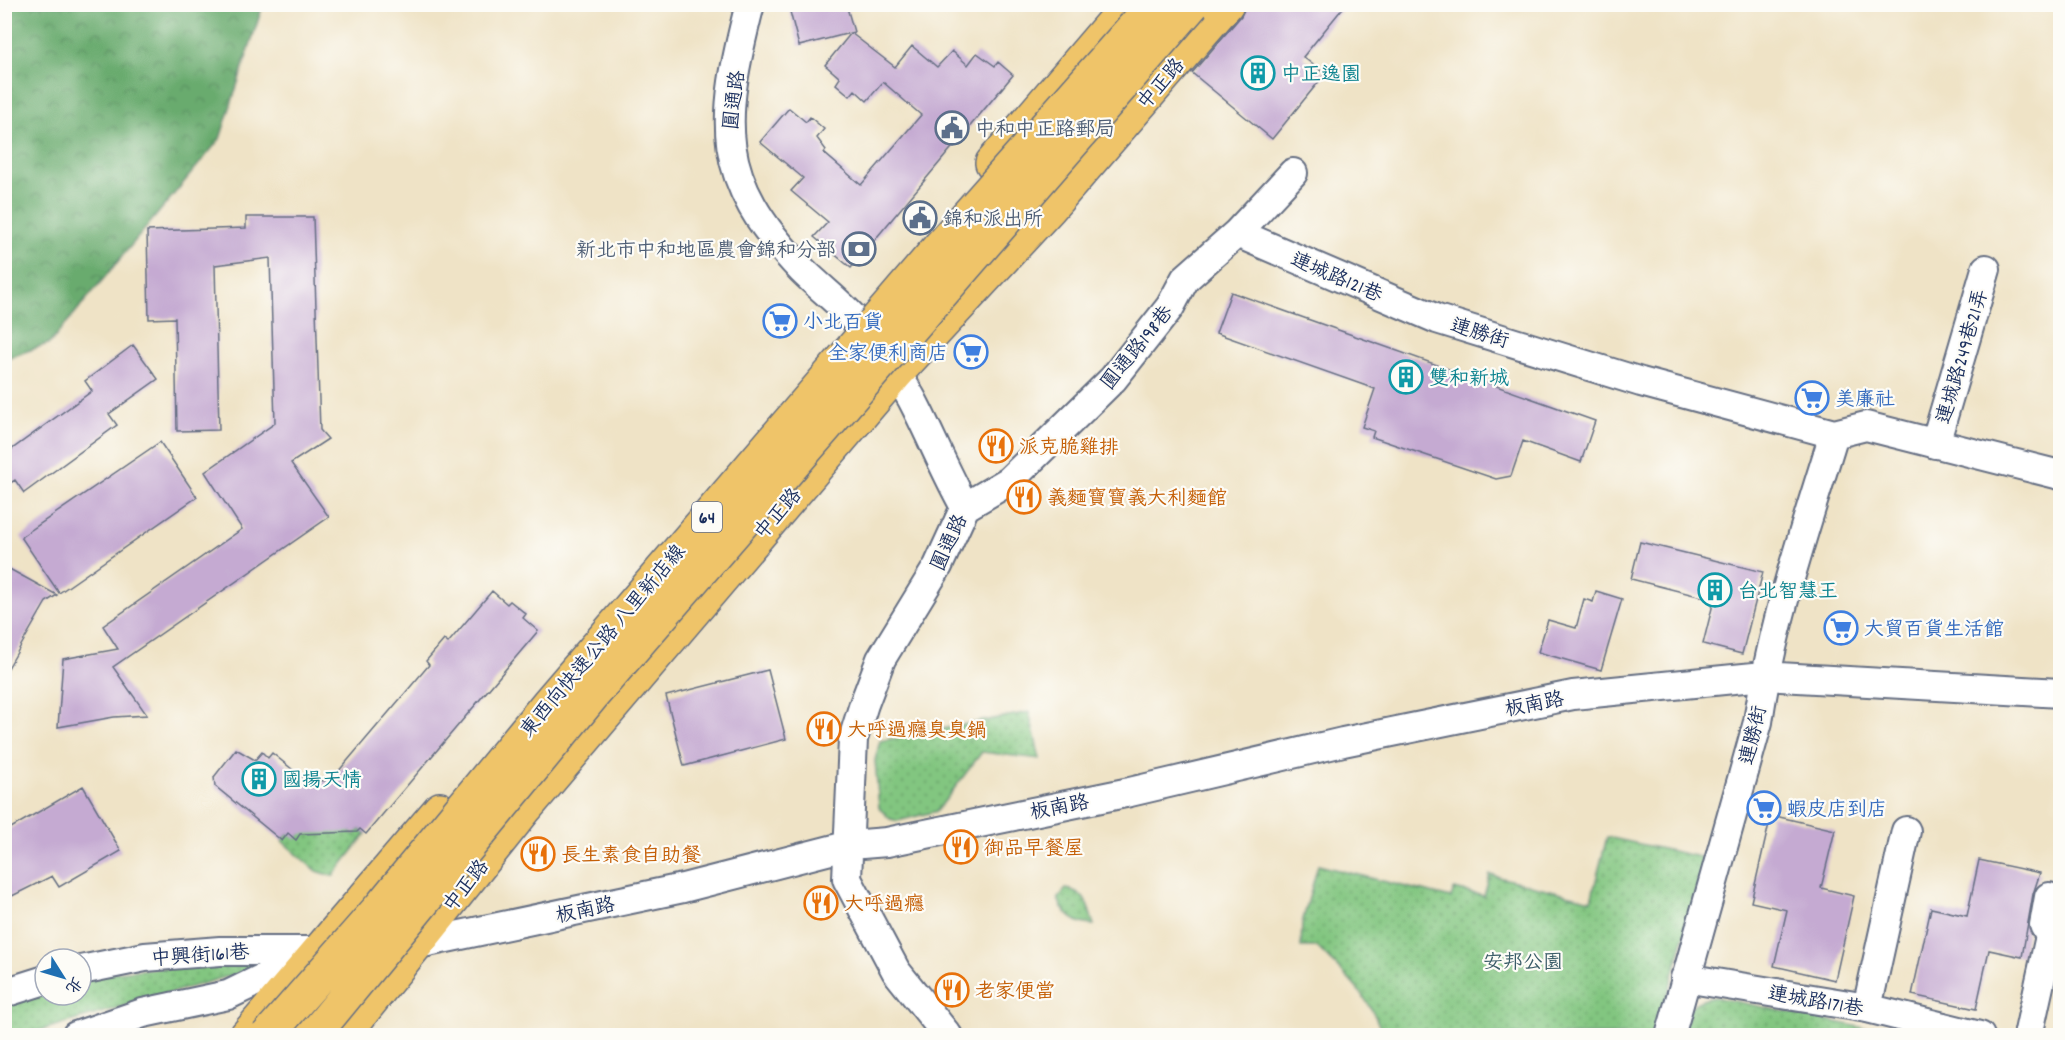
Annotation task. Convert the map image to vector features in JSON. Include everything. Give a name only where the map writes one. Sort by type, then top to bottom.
[{"type":"main road","name":"中正路","points":[[291,1035],[498,785],[568,708],[1128,4]]},
{"type":"main road","name":"東西向快速公路 八里新店線","points":[[267,1035],[381,906],[548,703],[885,310],[1154,4]]},
{"type":"main road","name":"中正路","points":[[246,1035],[866,334],[936,268],[1175,4]]},
{"type":"main road","name":"東西向快速公路 八里新店線","points":[[313,1035],[593,694],[1193,4]]},
{"type":"main road","name":"中正路","points":[[343,1035],[526,808],[896,374],[1050,208],[1227,4]]},
{"type":"street","name":"圓通路","points":[[750,4],[728,114],[729,146],[742,187],[763,225],[802,270],[866,334],[896,374],[917,407],[944,469],[965,507],[938,566],[881,659],[864,704],[853,739],[847,879],[896,971],[948,1035]]},
{"type":"street","name":"圓通路198巷","points":[[965,507],[1009,481],[1113,379],[1170,307],[1185,279],[1237,233],[1293,173]]},
{"type":"street","name":"連城路121巷","points":[[1237,233],[1437,319]]},
{"type":"street","name":"連城路249巷21弄","points":[[1935,444],[1986,269]]},
{"type":"street","name":"連勝街","points":[[1437,319],[1641,382],[1834,434],[1866,426],[2061,475]]},
{"type":"street","name":"連勝街","points":[[1670,1035],[1758,722],[1764,676],[1790,578],[1834,434]]},
{"type":"street","name":"板南路","points":[[76,1035],[143,1013],[228,995],[320,951],[418,944],[683,888],[850,845],[887,842],[1118,794],[1343,742],[1573,695],[1764,676],[2061,693]]},
{"type":"street","points":[[1867,1008],[1906,831]]},
{"type":"street","points":[[2028,1035],[2050,936],[2044,925],[2049,897]]},
{"type":"street","name":"中興街161巷","points":[[93,968],[145,957],[220,951],[320,951]]},
{"type":"street","name":"連城路171巷","points":[[1685,978],[1867,1008],[1980,1035]]},
{"type":"street","points":[[4,993],[33,984]]},
{"type":"green space","points":[[4,5],[263,5],[220,139],[50,343],[5,359]]},
{"type":"green space","points":[[1029,712],[1040,759],[982,752],[937,811],[898,821],[890,819],[879,808],[875,760],[880,741]]},
{"type":"green space","points":[[343,826],[354,835],[360,829],[366,834],[333,876],[316,871],[282,841],[288,833],[296,839],[304,829]]},
{"type":"green space","name":"安邦公園","points":[[1607,837],[1705,858],[1657,1035],[1382,1035],[1372,1010],[1347,977],[1317,947],[1301,947],[1302,923],[1318,865],[1451,898],[1454,889],[1484,896],[1490,875],[1591,900]]},
{"type":"green space","points":[[1066,889],[1073,890],[1083,897],[1094,925],[1076,921],[1063,909],[1058,898]]},
{"type":"green space","points":[[256,959],[257,968],[24,1035],[5,1035],[4,1003],[33,995],[33,1007],[93,1007],[93,977],[107,973]]},
{"type":"green space","points":[[1715,997],[1899,1035],[1682,1036],[1690,1008],[1699,1001]]},
{"type":"green space","points":[[1201,1029],[1261,1035],[1201,1035]]},
{"type":"building","points":[[788,4],[846,4],[854,32],[799,46]]},
{"type":"building","name":"中正逸園","points":[[1247,4],[1346,4],[1303,57],[1325,74],[1272,139],[1192,73],[1241,16]]},
{"type":"building","points":[[851,33],[895,67],[912,46],[937,67],[952,51],[968,65],[977,53],[995,66],[998,62],[1013,75],[851,268],[814,237],[828,222],[791,191],[803,178],[760,142],[789,108],[806,122],[810,117],[824,129],[817,138],[826,150],[824,153],[861,185],[921,115],[883,82],[867,101],[855,90],[850,96],[836,84],[840,78],[825,65]]},
{"type":"building","points":[[246,217],[313,217],[320,430],[328,439],[291,463],[329,517],[113,667],[147,715],[114,717],[58,727],[63,659],[118,649],[103,626],[242,529],[205,472],[275,423],[270,258],[215,265],[219,430],[177,431],[175,318],[149,319],[147,231],[246,228]]},
{"type":"building","name":"雙和新城","points":[[1231,292],[1595,421],[1581,462],[1523,441],[1511,476],[1496,479],[1372,437],[1374,431],[1362,427],[1375,389],[1216,333]]},
{"type":"building","points":[[133,345],[158,379],[109,414],[117,425],[24,493],[15,480],[4,487],[4,455],[92,391],[85,381]]},
{"type":"building","points":[[160,442],[197,497],[59,593],[21,537]]},
{"type":"building","name":"台北智慧王","points":[[1640,542],[1763,572],[1742,654],[1703,644],[1714,600],[1631,579]]},
{"type":"building","points":[[4,566],[57,595],[46,602],[4,675]]},
{"type":"building","points":[[492,591],[507,604],[510,601],[526,614],[523,618],[538,631],[366,834],[360,829],[357,832],[300,834],[296,840],[288,833],[282,841],[215,786],[214,777],[236,749],[255,760],[262,752],[268,758],[272,753],[308,782],[331,780],[429,665],[426,661],[444,640],[448,643]]},
{"type":"building","points":[[1596,591],[1622,599],[1601,670],[1538,652],[1548,620],[1576,628],[1584,599],[1593,602]]},
{"type":"building","points":[[768,670],[786,739],[684,766],[666,696]]},
{"type":"building","points":[[83,786],[121,851],[59,887],[52,876],[4,900],[4,832]]},
{"type":"building","points":[[1771,815],[1835,830],[1821,888],[1854,896],[1835,980],[1774,966],[1787,910],[1751,902]]},
{"type":"building","points":[[1979,860],[2040,873],[2033,894],[2022,957],[1989,950],[1976,1009],[1912,995],[1931,908],[1967,916]]},
{"type":"place","name":"中正逸園","points":[[1258,73]]},
{"type":"place","name":"中和中正路郵局","points":[[952,128]]},
{"type":"place","name":"錦和派出所","points":[[920,218]]},
{"type":"place","name":"新北市中和地區農會錦和分部","points":[[859,249]]},
{"type":"place","name":"小北百貨","points":[[780,321]]},
{"type":"place","name":"全家便利商店","points":[[971,352]]},
{"type":"place","name":"雙和新城","points":[[1406,377]]},
{"type":"place","name":"美廉社","points":[[1812,398]]},
{"type":"place","name":"派克脆雞排","points":[[996,446]]},
{"type":"place","name":"義麵寶寶義大利麵館","points":[[1024,497]]},
{"type":"place","name":"台北智慧王","points":[[1715,590]]},
{"type":"place","name":"大貿百貨生活館","points":[[1841,628]]},
{"type":"place","name":"大呼過癮臭臭鍋","points":[[824,729]]},
{"type":"place","name":"國揚天情","points":[[259,779]]},
{"type":"place","name":"蝦皮店到店","points":[[1764,808]]},
{"type":"place","name":"御品早餐屋","points":[[961,847]]},
{"type":"place","name":"長生素食自助餐","points":[[538,854]]},
{"type":"place","name":"大呼過癮","points":[[821,903]]},
{"type":"place","name":"老家便當","points":[[952,990]]}]
